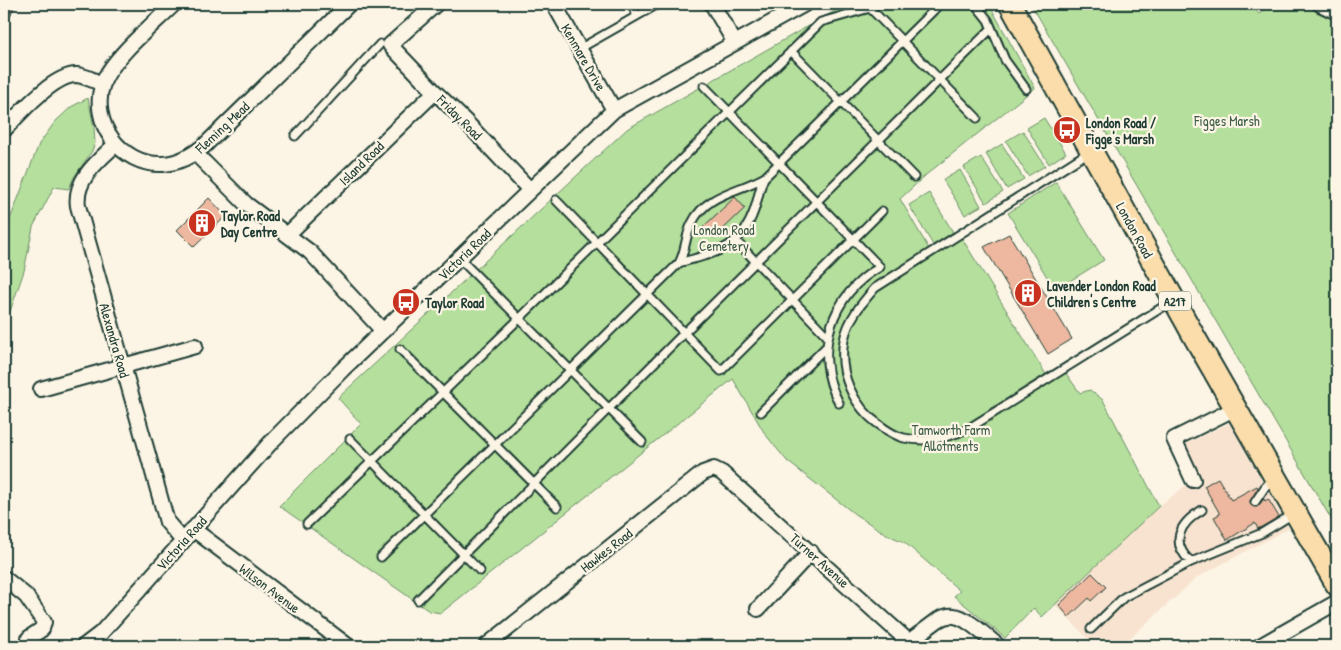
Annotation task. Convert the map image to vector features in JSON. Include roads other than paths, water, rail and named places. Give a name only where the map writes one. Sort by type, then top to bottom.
[{"type":"main road","name":"London Road","points":[[1010,4],[1176,303],[1337,585]]},
{"type":"street","points":[[115,145],[106,132],[101,115],[100,107],[103,84],[110,69],[117,60],[174,4]]},
{"type":"street","name":"Fleming Mead","points":[[115,145],[130,156],[151,163],[173,163],[183,160],[195,152],[349,4]]},
{"type":"street","points":[[385,45],[436,4]]},
{"type":"street","name":"Kenmare Drive","points":[[554,4],[614,110]]},
{"type":"street","points":[[712,4],[735,43]]},
{"type":"street","name":"Victoria Road","points":[[84,646],[101,632],[273,440],[383,331],[614,110],[805,4]]},
{"type":"street","points":[[1320,4],[1337,12]]},
{"type":"street","name":"Friday Road","points":[[385,45],[465,121],[530,190]]},
{"type":"street","points":[[4,130],[49,88],[65,77],[82,76],[103,84]]},
{"type":"street","name":"Island Road","points":[[287,234],[435,92]]},
{"type":"street","name":"Alexandra Road","points":[[115,145],[86,176],[79,188],[77,200],[167,522],[183,541]]},
{"type":"street","points":[[195,152],[246,204],[310,252],[383,331]]},
{"type":"street","points":[[41,389],[195,346]]},
{"type":"street","points":[[1193,480],[1174,439],[1236,408]]},
{"type":"street","name":"Hawkes Road","points":[[486,646],[703,473],[710,469],[718,470],[730,479]]},
{"type":"street","name":"Turner Avenue","points":[[730,479],[811,552],[906,644]]},
{"type":"street","name":"Wilson Avenue","points":[[193,529],[348,646]]},
{"type":"street","points":[[758,609],[811,552]]},
{"type":"street","points":[[4,578],[26,596],[44,622],[42,629],[29,638]]},
{"type":"street","points":[[1260,646],[1337,602]]},
{"type":"street","points":[[906,644],[938,620],[949,616],[960,617],[998,646]]},
{"type":"lane","points":[[631,4],[637,15]]},
{"type":"lane","points":[[579,49],[658,4]]},
{"type":"lane","points":[[381,557],[678,264],[683,256],[687,234],[702,207],[727,193],[754,183],[765,176],[940,4]]},
{"type":"lane","points":[[975,4],[984,14],[1005,60],[1026,89]]},
{"type":"lane","points":[[307,524],[821,22],[870,8],[977,118]]},
{"type":"lane","points":[[418,600],[991,29]]},
{"type":"lane","points":[[295,136],[385,45]]},
{"type":"lane","points":[[790,51],[914,177]]},
{"type":"lane","points":[[704,86],[880,267],[869,273],[848,294],[833,319],[826,347],[826,360],[830,381],[839,403]]},
{"type":"lane","points":[[1092,150],[875,288],[855,313],[844,338],[843,362],[848,384],[854,398],[862,410],[891,433],[904,438],[922,440],[941,439],[958,434],[1166,305],[1176,303]]},
{"type":"lane","points":[[678,264],[715,253],[727,248],[736,241],[750,221],[760,185],[765,176]]},
{"type":"lane","points":[[556,200],[720,371],[882,211]]},
{"type":"lane","points":[[736,241],[828,337]]},
{"type":"lane","points":[[459,258],[642,442]]},
{"type":"lane","points":[[761,412],[826,347]]},
{"type":"lane","points":[[400,349],[557,507]]},
{"type":"lane","points":[[350,440],[480,571]]},
{"type":"lane","points":[[1255,502],[1274,477]]},
{"type":"lane","points":[[1191,562],[1179,544],[1179,533],[1184,524],[1202,510]]},
{"type":"lane","points":[[1091,630],[1124,597],[1191,562],[1262,533],[1288,519],[1295,512]]},
{"type":"place","name":"London Road / Figge's Marsh","points":[[1067,130]]},
{"type":"place","name":"Taylor Road Day Centre","points":[[202,223]]},
{"type":"place","name":"Lavender London Road Children's Centre","points":[[1028,293]]},
{"type":"place","name":"Taylor Road","points":[[406,302]]},
{"type":"park label","name":"Figges Marsh","points":[[1227,120]]},
{"type":"park label","name":"London Road Cemetery","points":[[724,237]]},
{"type":"park label","name":"Tamworth Farm Allotments","points":[[951,438]]}]
